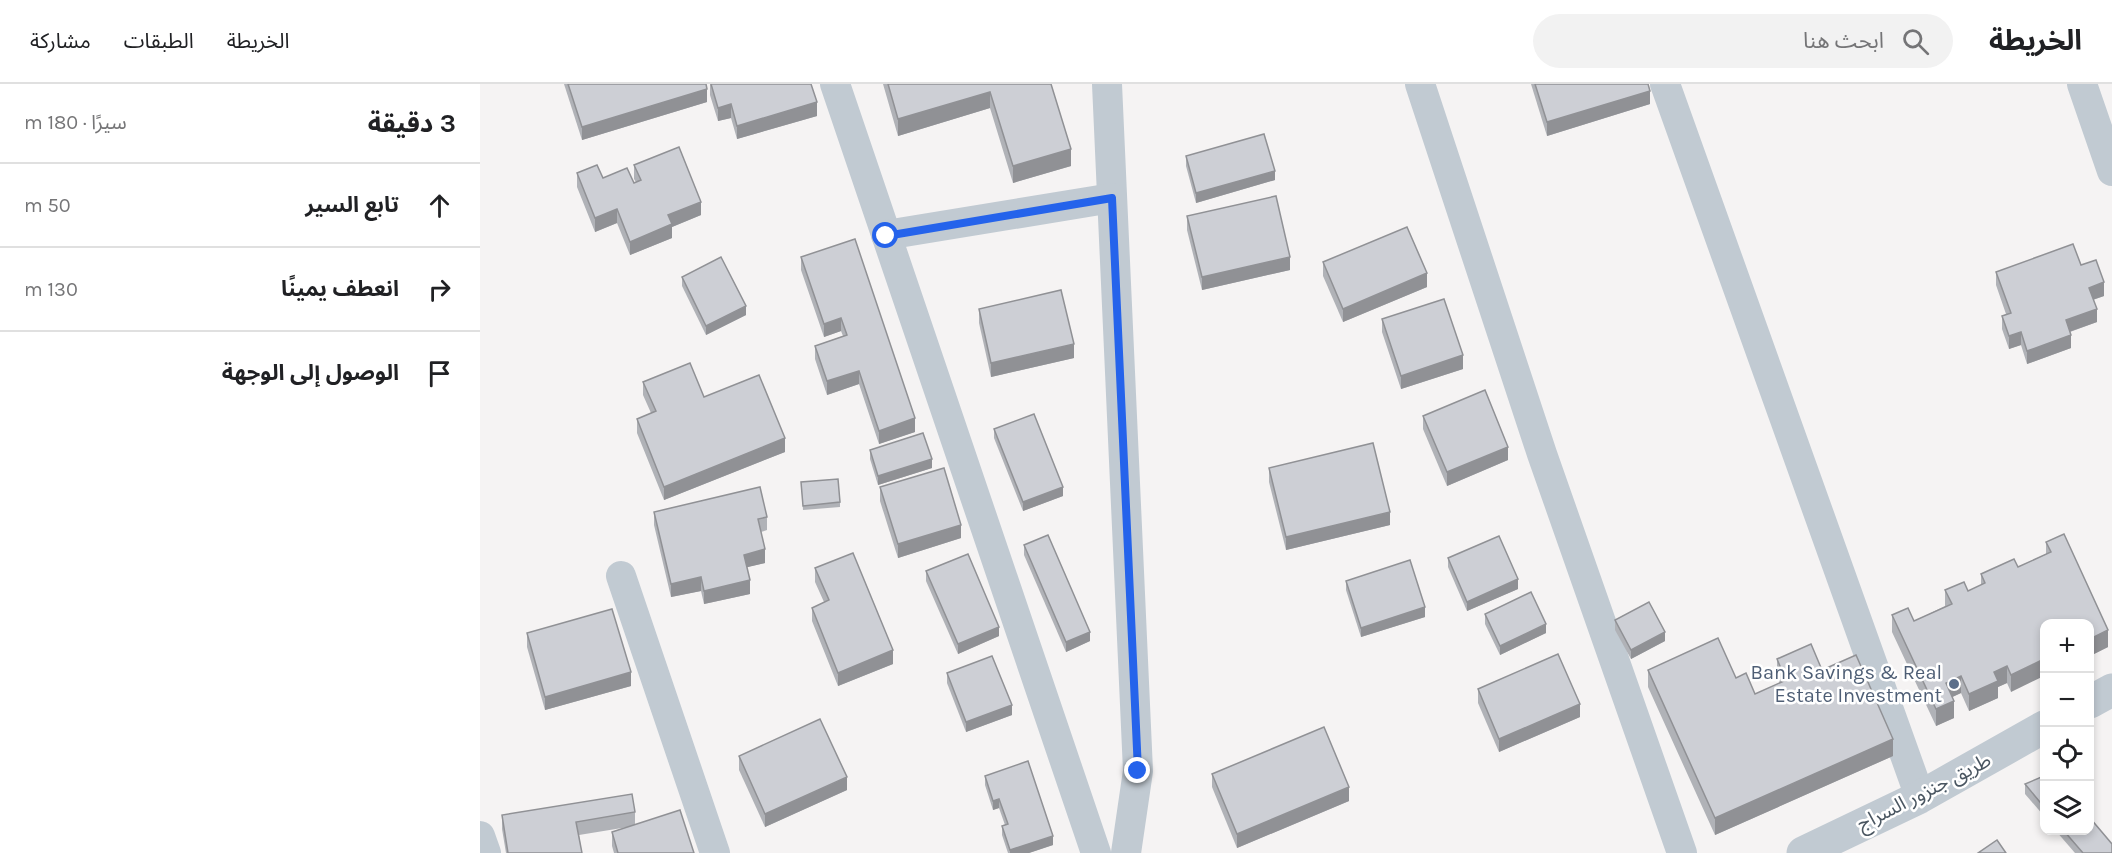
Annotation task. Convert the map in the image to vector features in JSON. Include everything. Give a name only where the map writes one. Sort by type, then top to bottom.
[{"type":"street","points":[[835,84],[1096,853]]},
{"type":"street","points":[[1107,84],[1138,771],[1126,853]]},
{"type":"street","points":[[1420,84],[1542,454],[1682,853]]},
{"type":"street","points":[[1665,84],[1920,797]]},
{"type":"street","points":[[2082,84],[2112,171]]},
{"type":"street","points":[[886,236],[1112,198]]},
{"type":"street","points":[[621,576],[715,853]]},
{"type":"street","points":[[2094,700],[2112,690]]},
{"type":"street","name":"طريق جنزور السراج","points":[[1803,853],[1920,797],[2040,730]]},
{"type":"street","points":[[480,836],[486,853]]},
{"type":"building","points":[[568,84],[706,84],[707,89],[582,127]]},
{"type":"building","points":[[711,84],[811,84],[817,102],[737,126],[731,104],[718,108]]},
{"type":"building","points":[[888,84],[1051,84],[1071,149],[1013,166],[990,92],[898,119]]},
{"type":"building","points":[[1535,84],[1648,84],[1650,91],[1547,122]]},
{"type":"building","points":[[1264,134],[1275,171],[1196,193],[1186,156]]},
{"type":"building","points":[[679,147],[701,202],[668,215],[672,224],[630,242],[617,209],[595,218],[577,173],[597,165],[603,178],[627,168],[634,183],[641,180],[634,165]]},
{"type":"building","points":[[1276,196],[1290,257],[1202,277],[1187,216]]},
{"type":"building","points":[[1407,227],[1427,273],[1343,309],[1323,262]]},
{"type":"building","points":[[855,239],[915,418],[879,431],[859,371],[827,381],[815,346],[847,335],[841,318],[824,324],[801,257]]},
{"type":"building","points":[[2073,244],[2081,265],[2096,260],[2104,282],[2089,288],[2097,309],[2066,320],[2071,335],[2027,351],[2021,332],[2009,336],[2002,316],[2011,313],[1996,272]]},
{"type":"building","points":[[721,257],[746,306],[706,326],[682,277]]},
{"type":"building","points":[[1061,290],[1074,344],[991,363],[979,309]]},
{"type":"building","points":[[1444,299],[1463,355],[1401,376],[1382,319]]},
{"type":"building","points":[[690,363],[704,397],[759,375],[785,438],[664,487],[637,419],[656,411],[643,382]]},
{"type":"building","points":[[1485,390],[1508,447],[1447,472],[1423,416]]},
{"type":"building","points":[[1034,414],[1063,487],[1023,502],[994,429]]},
{"type":"building","points":[[923,433],[932,459],[878,476],[870,450]]},
{"type":"building","points":[[1373,443],[1390,512],[1286,537],[1269,468]]},
{"type":"building","points":[[944,468],[961,525],[898,544],[880,487]]},
{"type":"building","points":[[838,479],[840,502],[803,506],[801,482]]},
{"type":"building","points":[[760,487],[767,517],[758,519],[765,549],[744,555],[750,580],[704,591],[701,577],[671,584],[654,512]]},
{"type":"building","points":[[2064,534],[2108,630],[2094,637],[2094,619],[2040,619],[2040,661],[2011,675],[2007,666],[1994,672],[1998,681],[1969,694],[1961,676],[1946,683],[1954,701],[1936,709],[1892,615],[1908,608],[1914,621],[1952,604],[1945,590],[1964,582],[1968,591],[1985,583],[1981,574],[2014,559],[2018,567],[2051,552],[2046,542]]},
{"type":"building","points":[[1048,535],[1090,632],[1066,642],[1024,545]]},
{"type":"building","points":[[1499,536],[1518,579],[1467,602],[1448,558]]},
{"type":"building","points":[[853,553],[893,650],[838,673],[812,608],[829,600],[815,568]]},
{"type":"building","points":[[968,554],[999,627],[958,644],[926,571]]},
{"type":"building","points":[[1410,560],[1425,607],[1361,628],[1346,581]]},
{"type":"building","points":[[1531,592],[1546,624],[1500,646],[1485,614]]},
{"type":"building","points":[[1649,602],[1665,632],[1631,650],[1615,620]]},
{"type":"building","points":[[612,609],[631,672],[545,697],[527,633]]},
{"type":"building","points":[[1718,638],[1736,678],[1746,673],[1755,694],[1786,680],[1777,659],[1811,644],[1822,670],[1856,655],[1893,739],[1715,818],[1648,670]]},
{"type":"building","points":[[1558,654],[1580,704],[1499,739],[1478,689]]},
{"type":"building","points":[[992,656],[1012,705],[966,722],[947,673]]},
{"type":"building","points":[[820,719],[847,777],[765,814],[739,756]]},
{"type":"building","points":[[1324,727],[1349,787],[1237,834],[1212,774]]},
{"type":"building","points":[[1028,761],[1053,836],[1010,850],[1002,826],[1008,824],[999,799],[993,801],[985,776]]},
{"type":"building","points":[[2040,778],[2040,802],[2025,784]]},
{"type":"building","points":[[632,794],[635,812],[576,822],[582,853],[508,853],[502,815]]},
{"type":"building","points":[[680,810],[694,853],[618,853],[612,832]]},
{"type":"building","points":[[2094,823],[2112,844],[2112,853],[2083,853],[2067,835],[2094,835]]},
{"type":"building","points":[[1997,840],[2006,853],[1978,853]]},
{"type":"place","name":"Bank Savings & Real Estate Investment","points":[[1954,684]]},
{"type":"route","points":[[886,236],[1112,198],[1138,771]]}]
